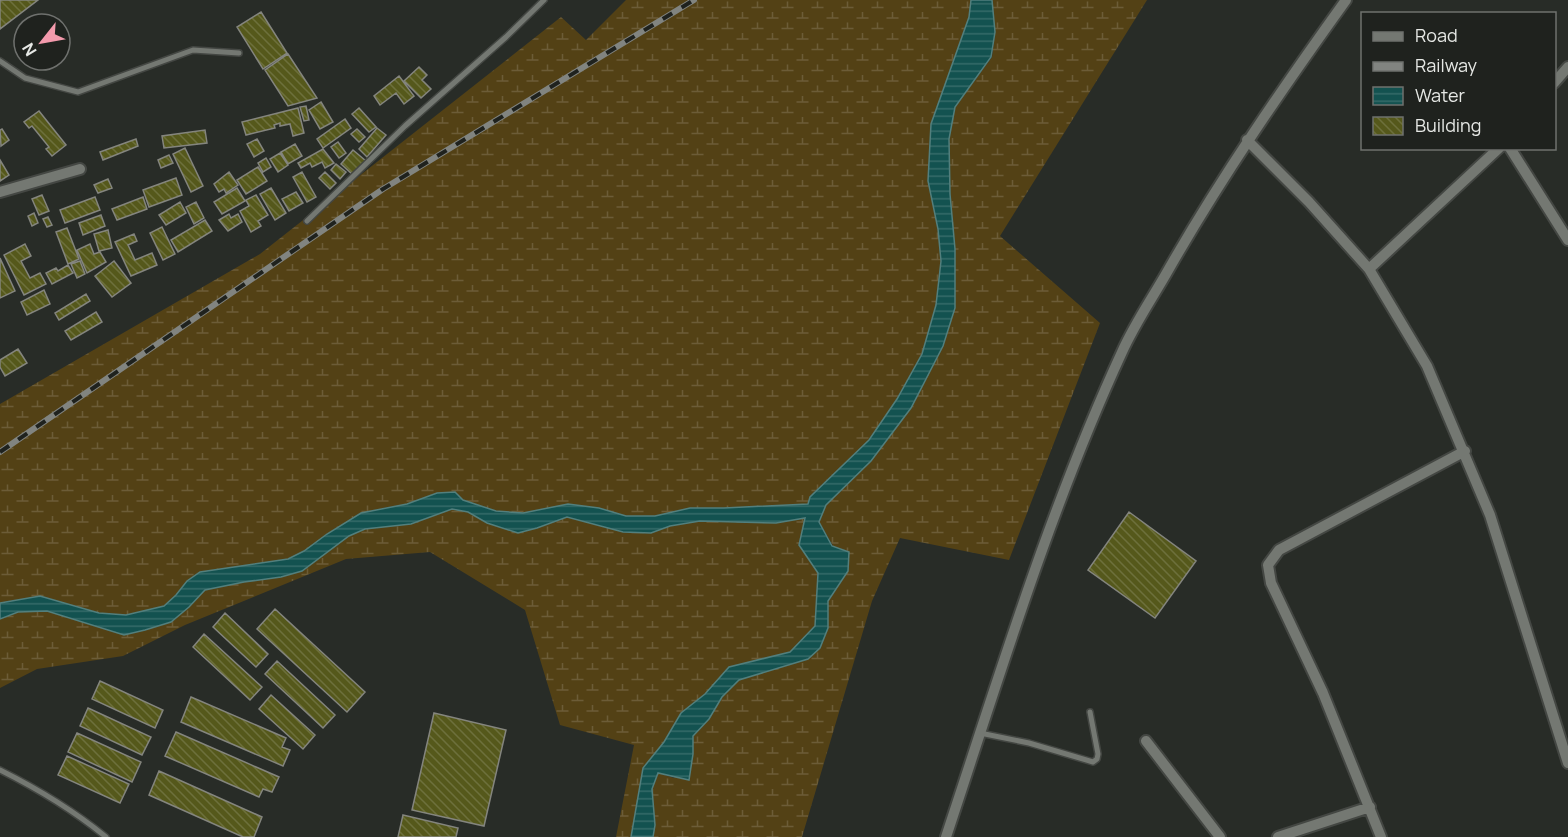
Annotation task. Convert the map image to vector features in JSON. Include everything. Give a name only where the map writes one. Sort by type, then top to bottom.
[{"type":"street","points":[[946,837],[980,732],[1072,470],[1123,350],[1189,233],[1247,140],[1346,0]]},
{"type":"street","points":[[1556,81],[1568,67]]},
{"type":"street","points":[[1247,140],[1310,202],[1369,269],[1427,366],[1490,515],[1563,727],[1568,763]]},
{"type":"street","points":[[1369,269],[1497,150]]},
{"type":"street","points":[[1511,150],[1568,240]]},
{"type":"street","points":[[0,192],[80,169]]},
{"type":"street","points":[[1381,837],[1323,693],[1271,583],[1268,565],[1279,550],[1465,452]]},
{"type":"street","points":[[1146,741],[1220,837]]},
{"type":"street","points":[[1278,837],[1370,807]]},
{"type":"lane","points":[[306,221],[405,126],[506,37],[544,0]]},
{"type":"lane","points":[[0,61],[25,78],[78,92],[193,50],[239,53]]},
{"type":"lane","points":[[980,732],[1029,743],[1093,762],[1098,754],[1090,712]]},
{"type":"lane","points":[[0,770],[44,792],[85,819],[106,837]]},
{"type":"green space","points":[[626,0],[971,0],[969,17],[931,124],[941,261],[936,305],[922,354],[897,399],[869,440],[810,496],[808,504],[690,508],[655,516],[626,516],[599,508],[568,504],[523,513],[496,511],[463,500],[455,492],[437,493],[407,504],[383,508],[327,534],[304,551],[288,559],[217,570],[187,581],[165,606],[126,615],[99,613],[40,596],[0,603],[0,404],[260,254],[561,17],[586,40]]},
{"type":"green space","points":[[992,0],[1147,0],[1000,236],[1100,323],[1009,560],[900,538],[872,601],[802,837],[653,837],[655,825],[652,789],[658,773],[674,778],[693,754],[693,736],[709,719],[722,697],[739,680],[808,659],[828,628],[828,601],[848,571],[819,522],[826,505],[871,461],[911,408],[943,346],[955,308],[955,250],[950,194],[949,139],[955,107],[992,57],[995,32]]},
{"type":"green space","points":[[452,509],[468,512],[487,523],[537,528],[567,517],[623,532],[651,533],[669,526],[700,521],[776,523],[805,518],[799,545],[818,573],[815,626],[790,652],[729,667],[705,694],[681,713],[664,742],[643,768],[631,837],[616,837],[634,745],[560,725],[525,610],[430,552],[346,559],[185,625],[123,656],[37,669],[0,688],[0,619],[18,612],[47,611],[124,635],[189,607],[205,590],[281,577],[302,571],[349,535],[365,529],[411,524]]},
{"type":"water","points":[[971,0],[992,0],[995,32],[991,57],[955,107],[949,139],[950,194],[955,249],[955,308],[943,346],[911,408],[871,461],[826,505],[819,522],[832,546],[849,552],[848,571],[828,601],[828,628],[820,648],[808,659],[739,680],[722,697],[709,719],[693,736],[689,780],[658,773],[652,789],[655,825],[653,837],[631,837],[643,768],[664,742],[681,713],[705,694],[729,667],[790,652],[815,626],[818,573],[799,545],[805,518],[776,523],[700,521],[670,526],[651,533],[623,532],[567,517],[518,533],[487,523],[468,512],[452,509],[411,524],[365,529],[349,536],[302,571],[281,577],[205,590],[171,622],[145,630],[124,635],[47,611],[18,612],[0,619],[0,603],[40,596],[99,613],[126,615],[164,606],[187,581],[200,572],[288,559],[361,513],[407,504],[437,493],[455,492],[463,500],[496,511],[523,513],[568,504],[599,508],[626,516],[655,516],[690,508],[808,504],[810,497],[869,440],[897,399],[922,354],[936,305],[941,261],[938,229],[928,181],[931,124],[969,17]]},
{"type":"building","points":[[0,0],[38,0],[22,12],[12,12],[12,20],[0,29]]},
{"type":"building","points":[[261,12],[287,53],[263,69],[237,27]]},
{"type":"building","points":[[288,54],[317,98],[288,106],[265,70]]},
{"type":"building","points":[[419,67],[427,75],[422,80],[431,89],[421,98],[404,81]]},
{"type":"building","points":[[399,76],[414,96],[404,104],[396,93],[380,105],[374,96]]},
{"type":"building","points":[[321,102],[333,122],[320,129],[309,110]]},
{"type":"building","points":[[306,106],[309,120],[304,121],[300,107]]},
{"type":"building","points":[[298,108],[304,133],[293,136],[290,124],[280,126],[280,123],[274,125],[275,128],[246,135],[242,122]]},
{"type":"building","points":[[359,108],[376,127],[369,132],[352,114]]},
{"type":"building","points":[[39,111],[66,145],[52,156],[46,149],[49,147],[32,126],[29,128],[24,122]]},
{"type":"building","points":[[345,119],[351,128],[323,148],[317,139]]},
{"type":"building","points":[[377,128],[386,135],[367,157],[359,149]]},
{"type":"building","points":[[2,129],[9,140],[1,146],[0,130]]},
{"type":"building","points":[[357,129],[365,137],[359,142],[351,134]]},
{"type":"building","points":[[205,130],[207,143],[164,148],[162,136]]},
{"type":"building","points":[[136,139],[138,146],[103,160],[100,152]]},
{"type":"building","points":[[257,139],[264,151],[254,157],[247,144]]},
{"type":"building","points":[[338,142],[346,153],[339,158],[331,147]]},
{"type":"building","points":[[295,144],[302,156],[288,164],[281,152]]},
{"type":"building","points":[[185,148],[203,186],[191,192],[173,154]]},
{"type":"building","points":[[323,149],[334,163],[325,168],[322,162],[312,167],[310,163],[301,168],[298,163]]},
{"type":"building","points":[[353,150],[366,161],[353,175],[341,164]]},
{"type":"building","points":[[280,153],[288,165],[278,172],[270,159]]},
{"type":"building","points":[[169,155],[173,163],[161,168],[158,160]]},
{"type":"building","points":[[266,158],[271,167],[263,172],[258,163]]},
{"type":"building","points":[[0,160],[9,175],[0,181]]},
{"type":"building","points":[[336,164],[346,172],[340,179],[331,170]]},
{"type":"building","points":[[258,167],[267,181],[246,194],[237,180]]},
{"type":"building","points":[[229,172],[238,185],[226,193],[224,189],[219,192],[214,184]]},
{"type":"building","points":[[302,172],[316,197],[307,202],[293,177]]},
{"type":"building","points":[[325,172],[336,183],[330,189],[319,178]]},
{"type":"building","points":[[176,178],[182,195],[149,207],[143,190]]},
{"type":"building","points":[[108,179],[112,188],[98,193],[94,185]]},
{"type":"building","points":[[237,188],[245,201],[222,214],[214,202]]},
{"type":"building","points":[[271,188],[286,213],[275,220],[260,194]]},
{"type":"building","points":[[296,192],[303,203],[289,211],[282,199]]},
{"type":"building","points":[[42,195],[49,211],[39,215],[32,199]]},
{"type":"building","points":[[256,195],[268,215],[258,221],[261,226],[251,232],[240,211],[249,206],[246,200]]},
{"type":"building","points":[[95,197],[100,210],[65,223],[60,210]]},
{"type":"building","points":[[143,197],[147,209],[117,220],[112,209]]},
{"type":"building","points":[[180,202],[186,213],[166,225],[159,215]]},
{"type":"building","points":[[196,202],[204,218],[194,224],[186,207]]},
{"type":"building","points":[[34,213],[38,223],[32,226],[28,216]]},
{"type":"building","points":[[229,214],[231,218],[238,214],[242,222],[228,231],[219,220]]},
{"type":"building","points":[[101,215],[105,226],[83,235],[79,223]]},
{"type":"building","points":[[48,217],[52,225],[47,227],[43,219]]},
{"type":"building","points":[[205,220],[212,231],[178,252],[171,240]]},
{"type":"building","points":[[162,227],[175,254],[163,260],[150,233]]},
{"type":"building","points":[[67,228],[79,259],[68,264],[56,232]]},
{"type":"building","points":[[108,230],[112,248],[99,251],[94,234]]},
{"type":"building","points":[[134,234],[137,241],[128,245],[135,260],[152,253],[157,265],[131,276],[115,242]]},
{"type":"building","points":[[25,244],[31,256],[21,261],[30,278],[40,273],[46,284],[24,295],[4,255]]},
{"type":"building","points":[[90,244],[94,254],[100,252],[106,262],[87,273],[77,250]]},
{"type":"building","points":[[0,258],[15,291],[0,298]]},
{"type":"building","points":[[80,261],[85,274],[77,278],[71,264]]},
{"type":"building","points":[[114,261],[131,283],[112,297],[95,276]]},
{"type":"building","points":[[68,265],[73,273],[52,284],[46,273],[56,268],[58,271]]},
{"type":"building","points":[[44,290],[50,304],[27,315],[21,302]]},
{"type":"building","points":[[86,294],[90,301],[59,320],[55,313]]},
{"type":"building","points":[[96,312],[102,322],[71,340],[65,331]]},
{"type":"building","points":[[18,349],[27,363],[5,376],[0,367],[0,360]]},
{"type":"building","points":[[1129,512],[1196,561],[1155,618],[1088,570]]},
{"type":"building","points":[[275,609],[365,692],[347,712],[257,629]]},
{"type":"building","points":[[225,613],[268,654],[256,667],[213,627]]},
{"type":"building","points":[[204,634],[262,687],[250,700],[193,647]]},
{"type":"building","points":[[277,661],[335,715],[323,728],[265,674]]},
{"type":"building","points":[[100,681],[163,710],[155,728],[92,699]]},
{"type":"building","points":[[271,695],[315,735],[303,749],[259,709]]},
{"type":"building","points":[[191,697],[286,738],[282,747],[290,750],[283,766],[181,722]]},
{"type":"building","points":[[88,708],[151,737],[142,755],[80,726]]},
{"type":"building","points":[[434,713],[506,730],[484,826],[412,810]]},
{"type":"building","points":[[176,732],[279,777],[272,792],[263,789],[259,797],[165,756]]},
{"type":"building","points":[[77,733],[141,762],[132,782],[68,752]]},
{"type":"building","points":[[67,756],[129,784],[120,803],[58,775]]},
{"type":"building","points":[[159,771],[262,817],[254,837],[243,837],[149,795]]},
{"type":"building","points":[[403,815],[458,828],[456,837],[398,837]]},
{"type":"railway","points":[[0,452],[383,189],[694,0]]}]
